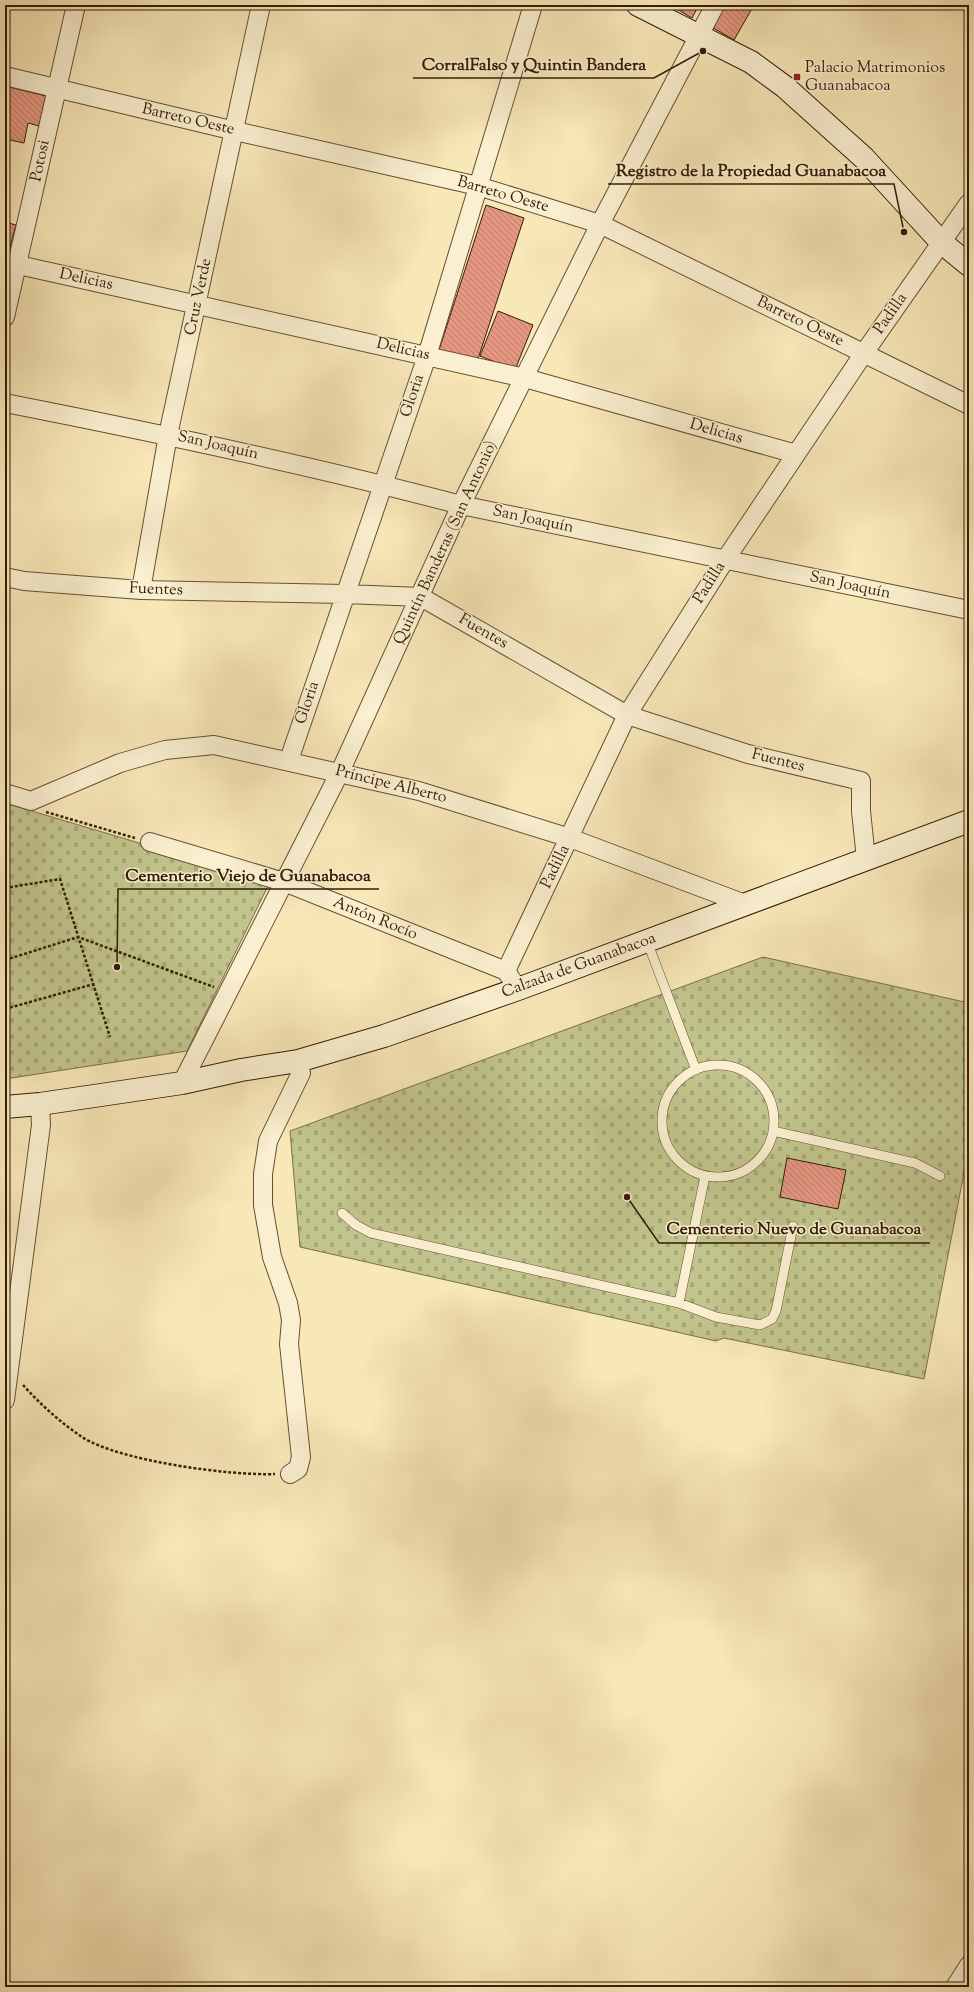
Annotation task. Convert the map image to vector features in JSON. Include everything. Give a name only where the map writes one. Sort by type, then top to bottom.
[{"type":"main road","points":[[638,5],[751,62],[808,106],[864,158],[941,242],[969,265]]},
{"type":"main road","name":"Calzada de Guanabacoa","points":[[5,1107],[40,1104],[182,1083],[241,1070],[298,1061],[384,1036],[512,980],[647,941],[969,821]]},
{"type":"street","name":"Potosi","points":[[5,317],[11,264],[76,5]]},
{"type":"street","name":"Cruz Verde","points":[[141,590],[168,435],[235,131],[261,5]]},
{"type":"street","name":"Gloria","points":[[289,760],[427,356],[533,5]]},
{"type":"street","name":"Quintín Banderas (San Antonio)","points":[[182,1083],[340,772],[421,597],[461,506],[600,224],[715,5]]},
{"type":"street","name":"Barreto Oeste","points":[[5,76],[235,131],[478,186],[600,224],[969,405]]},
{"type":"street","name":"Padilla","points":[[512,980],[570,838],[627,715],[725,560],[864,353],[969,203]]},
{"type":"street","name":"Delicias","points":[[11,264],[197,304],[525,378],[796,454]]},
{"type":"street","name":"San Joaquín","points":[[5,403],[168,435],[382,485],[461,506],[969,610]]},
{"type":"street","name":"Fuentes","points":[[5,577],[24,581],[141,590],[421,597],[627,715],[748,754],[861,781],[861,811],[866,859]]},
{"type":"street","name":"Príncipe Alberto","points":[[31,801],[120,763],[165,750],[214,745],[289,760],[419,791],[570,838],[745,904]]},
{"type":"street","points":[[5,793],[31,801]]},
{"type":"street","name":"Antón Rocío","points":[[150,842],[284,882],[512,980]]},
{"type":"street","points":[[290,1474],[298,1469],[301,1457],[289,1344],[291,1320],[288,1303],[272,1257],[263,1205],[263,1174],[268,1142],[301,1073],[298,1061]]},
{"type":"street","points":[[5,1400],[41,1125],[40,1104]]},
{"type":"street","points":[[955,1987],[969,1965]]},
{"type":"lane","points":[[647,941],[696,1070]]},
{"type":"lane","points":[[716,1066],[726,1066],[735,1068],[753,1078],[766,1092],[774,1121],[773,1130],[766,1150],[753,1165],[725,1177],[705,1176],[687,1168],[672,1154],[663,1136],[663,1111],[668,1097],[680,1081],[696,1070],[716,1066]]},
{"type":"lane","points":[[773,1130],[915,1163],[940,1176]]},
{"type":"lane","points":[[679,1303],[705,1176]]},
{"type":"lane","points":[[342,1213],[356,1225],[371,1233],[679,1303],[716,1317],[760,1325],[772,1319],[776,1311],[793,1226]]},
{"type":"path","points":[[31,801],[50,814],[150,842]]},
{"type":"path","points":[[5,888],[60,879],[110,1037]]},
{"type":"path","points":[[5,960],[78,936],[214,987]]},
{"type":"path","points":[[5,1009],[94,984]]},
{"type":"path","points":[[8,1379],[20,1382],[36,1400],[83,1437],[116,1452],[192,1467],[262,1475],[290,1474]]},
{"type":"green space","points":[[5,803],[270,882],[187,1051],[5,1079]]},
{"type":"green space","points":[[763,957],[969,1003],[969,1147],[924,1379],[724,1338],[716,1341],[300,1247],[290,1131]]},
{"type":"building","points":[[679,5],[699,5],[692,18],[677,9]]},
{"type":"building","points":[[722,5],[754,5],[734,40],[710,26]]},
{"type":"building","points":[[5,86],[46,96],[39,126],[28,123],[24,143],[5,139]]},
{"type":"building","points":[[486,205],[524,218],[477,362],[439,350]]},
{"type":"building","points":[[5,222],[16,225],[8,254],[5,253]]},
{"type":"building","points":[[498,311],[533,325],[515,370],[480,356]]},
{"type":"building","points":[[787,1158],[846,1170],[838,1209],[780,1197]]},
{"type":"place","name":"CorralFalso y Quintin Bandera","points":[[703,51]]},
{"type":"place","name":"Palacio Matrimonios Guanabacoa","points":[[797,77]]},
{"type":"place","name":"Registro de la Propiedad Guanabacoa","points":[[904,232]]},
{"type":"place","name":"Cementerio Viejo de Guanabacoa","points":[[117,967]]},
{"type":"place","name":"Cementerio Nuevo de Guanabacoa","points":[[627,1197]]}]
